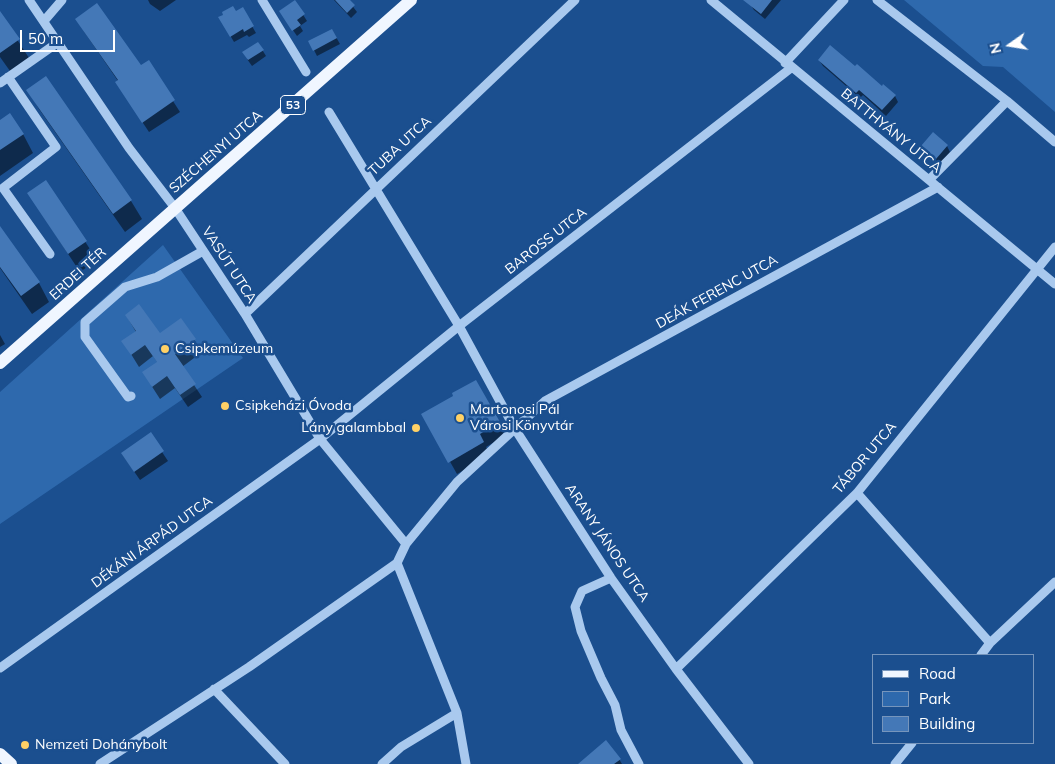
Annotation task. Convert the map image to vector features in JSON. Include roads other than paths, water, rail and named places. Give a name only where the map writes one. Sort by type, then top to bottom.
[{"type":"main road","name":"SZÉCHENYI UTCA","points":[[175,208],[411,0]]},
{"type":"main road","name":"ERDEI TÉR","points":[[0,363],[175,208]]},
{"type":"main road","points":[[0,754],[11,764]]},
{"type":"street","name":"VASÚT UTCA","points":[[29,0],[129,148],[175,208],[245,314],[320,439],[406,544]]},
{"type":"street","points":[[44,21],[62,0]]},
{"type":"street","points":[[262,0],[306,72]]},
{"type":"street","name":"TUBA UTCA","points":[[245,314],[575,0]]},
{"type":"street","name":"BATTHYÁNY UTCA","points":[[711,0],[1055,284]]},
{"type":"street","name":"BAROSS UTCA","points":[[320,439],[788,65],[844,0]]},
{"type":"street","points":[[877,0],[1008,100],[1055,142]]},
{"type":"street","points":[[0,83],[57,43]]},
{"type":"street","points":[[8,77],[56,147],[3,188],[50,254]]},
{"type":"street","points":[[929,180],[1008,100]]},
{"type":"street","name":"ARANY JÁNOS UTCA","points":[[329,112],[459,326],[515,429],[611,578],[676,669],[749,764]]},
{"type":"street","name":"DEÁK FERENC UTCA","points":[[397,563],[406,544],[458,482],[545,401],[938,187]]},
{"type":"street","name":"TÁBOR UTCA","points":[[676,669],[857,493],[1036,268],[1055,247]]},
{"type":"street","points":[[131,396],[128,398],[85,337],[85,322],[125,288],[157,277],[203,252]]},
{"type":"street","name":"DÉKÁNI ÁRPÁD UTCA","points":[[0,668],[320,439]]},
{"type":"street","points":[[857,493],[990,643]]},
{"type":"street","points":[[100,764],[249,667],[397,563],[457,713],[466,764]]},
{"type":"street","points":[[611,578],[582,590],[575,607],[581,631],[615,705],[621,730],[639,764]]},
{"type":"street","points":[[982,654],[990,643],[1055,582]]},
{"type":"street","points":[[214,689],[286,764]]},
{"type":"street","points":[[382,764],[401,746],[457,713]]},
{"type":"street","points":[[895,764],[911,744]]},
{"type":"place","name":"Csipkemúzeum","points":[[165,349]]},
{"type":"place","name":"Csipkeházi Óvoda","points":[[225,406]]},
{"type":"place","name":"Martonosi Pál Városi Könyvtár","points":[[460,418]]},
{"type":"place","name":"Lány galambbal","points":[[416,428]]},
{"type":"place","name":"Nemzeti Dohánybolt","points":[[25,745]]}]
